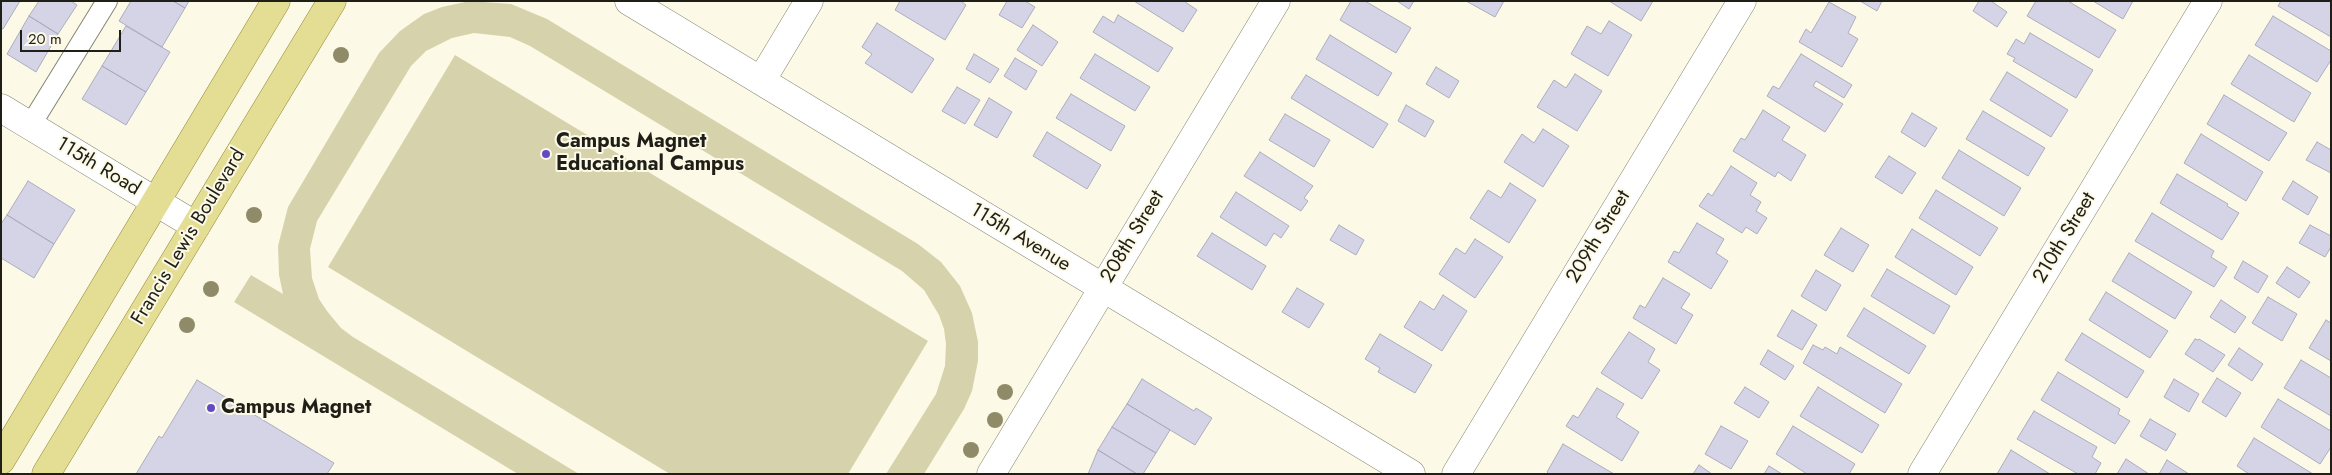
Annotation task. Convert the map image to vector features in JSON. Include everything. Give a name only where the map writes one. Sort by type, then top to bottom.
[{"type":"main road","points":[[1,460],[276,1]]},
{"type":"main road","name":"Francis Lewis Boulevard","points":[[46,474],[332,1]]},
{"type":"street","name":"115th Avenue","points":[[629,1],[1411,474]]},
{"type":"street","points":[[761,81],[809,1]]},
{"type":"street","name":"208th Street","points":[[990,474],[1276,1]]},
{"type":"street","name":"209th Street","points":[[1456,474],[1742,1]]},
{"type":"street","name":"210th Street","points":[[1922,474],[2208,1]]},
{"type":"street","name":"115th Road","points":[[1,108],[196,226]]},
{"type":"lane","points":[[30,126],[107,1]]},
{"type":"shaded area","points":[[470,1],[511,4],[547,19],[918,244],[941,262],[960,286],[972,313],[978,342],[978,361],[972,391],[964,409],[924,474],[886,474],[936,394],[945,366],[946,344],[944,329],[939,315],[924,290],[902,271],[530,46],[510,37],[474,33],[452,38],[426,51],[411,66],[317,221],[310,249],[312,278],[319,299],[327,311],[341,328],[353,337],[579,474],[518,474],[234,302],[251,275],[283,294],[279,275],[278,246],[288,207],[379,53],[400,31],[424,14],[442,7]]},
{"type":"shaded area","points":[[455,55],[928,341],[848,474],[670,474],[328,267]]},
{"type":"building","points":[[1,1],[20,1],[3,29],[1,28]]},
{"type":"building","points":[[39,1],[71,1],[77,5],[58,34],[29,16]]},
{"type":"building","points":[[131,1],[173,1],[185,8],[162,47],[119,21]]},
{"type":"building","points":[[173,1],[189,1],[185,8]]},
{"type":"building","points":[[900,1],[961,1],[966,5],[945,40],[895,10]]},
{"type":"building","points":[[1007,1],[1025,1],[1035,7],[1022,28],[999,15]]},
{"type":"building","points":[[1134,1],[1184,1],[1197,10],[1183,32]]},
{"type":"building","points":[[1351,1],[1365,1],[1411,28],[1396,53],[1340,20]]},
{"type":"building","points":[[1397,1],[1414,1],[1409,9]]},
{"type":"building","points":[[1466,1],[1504,1],[1495,17]]},
{"type":"building","points":[[1609,1],[1653,1],[1641,21]]},
{"type":"building","points":[[1860,1],[1882,1],[1877,11]]},
{"type":"building","points":[[1979,1],[1991,1],[2007,12],[1997,27],[1973,11]]},
{"type":"building","points":[[2036,1],[2068,1],[2116,30],[2099,58],[2027,16]]},
{"type":"building","points":[[2093,1],[2133,1],[2123,19]]},
{"type":"building","points":[[2281,1],[2331,1],[2331,37],[2278,6]]},
{"type":"building","points":[[1829,2],[1856,17],[1848,33],[1858,39],[1842,67],[1799,42],[1806,29],[1811,33]]},
{"type":"building","points":[[1118,15],[1173,48],[1158,72],[1093,32],[1103,16],[1114,23]]},
{"type":"building","points":[[29,16],[58,34],[36,72],[7,54]]},
{"type":"building","points":[[2273,16],[2331,51],[2331,60],[2317,82],[2255,45]]},
{"type":"building","points":[[1609,21],[1632,35],[1608,76],[1571,54],[1587,26],[1601,34]]},
{"type":"building","points":[[877,23],[934,59],[912,93],[865,63],[872,54],[862,47]]},
{"type":"building","points":[[1033,25],[1058,42],[1042,66],[1017,50]]},
{"type":"building","points":[[126,26],[170,52],[146,92],[102,66]]},
{"type":"building","points":[[2030,33],[2093,70],[2076,98],[2013,61],[2015,58],[2007,54],[2016,39],[2024,44]]},
{"type":"building","points":[[1330,35],[1392,73],[1378,96],[1316,59]]},
{"type":"building","points":[[974,54],[999,69],[990,83],[966,69]]},
{"type":"building","points":[[1095,54],[1150,87],[1135,111],[1080,78]]},
{"type":"building","points":[[1801,54],[1852,85],[1844,98],[1816,81],[1813,86],[1843,104],[1825,132],[1767,96],[1773,86],[1779,89]]},
{"type":"building","points":[[2249,55],[2311,93],[2294,122],[2231,84]]},
{"type":"building","points":[[1015,58],[1037,71],[1026,90],[1004,76]]},
{"type":"building","points":[[102,66],[146,92],[126,125],[82,99]]},
{"type":"building","points":[[1436,67],[1459,81],[1449,98],[1426,84]]},
{"type":"building","points":[[2007,72],[2068,110],[2051,137],[1990,100]]},
{"type":"building","points":[[1575,74],[1602,91],[1577,131],[1537,107],[1554,80],[1566,88]]},
{"type":"building","points":[[1306,75],[1388,124],[1373,148],[1291,98]]},
{"type":"building","points":[[957,87],[980,100],[965,124],[942,111]]},
{"type":"building","points":[[1071,94],[1125,126],[1111,151],[1056,118]]},
{"type":"building","points":[[2224,95],[2287,133],[2269,161],[2207,124]]},
{"type":"building","points":[[989,98],[1012,112],[997,138],[974,125]]},
{"type":"building","points":[[1406,105],[1434,121],[1425,137],[1398,121]]},
{"type":"building","points":[[1763,110],[1790,127],[1782,140],[1806,155],[1791,181],[1778,172],[1775,177],[1733,151],[1741,138],[1745,140]]},
{"type":"building","points":[[1983,111],[2045,148],[2028,176],[1966,139]]},
{"type":"building","points":[[1912,113],[1937,128],[1925,147],[1901,132]]},
{"type":"building","points":[[1285,114],[1330,140],[1314,167],[1269,140]]},
{"type":"building","points":[[1543,129],[1569,146],[1543,187],[1504,162],[1522,134],[1534,143]]},
{"type":"building","points":[[1047,132],[1101,165],[1087,189],[1033,156]]},
{"type":"building","points":[[2201,134],[2263,172],[2246,201],[2184,163]]},
{"type":"building","points":[[2317,142],[2331,150],[2331,173],[2306,160]]},
{"type":"building","points":[[1959,150],[2021,188],[2004,216],[1942,178]]},
{"type":"building","points":[[1260,152],[1313,186],[1304,198],[1308,201],[1301,211],[1244,176]]},
{"type":"building","points":[[1889,156],[1916,173],[1902,194],[1875,177]]},
{"type":"building","points":[[1731,166],[1757,183],[1750,195],[1761,202],[1756,211],[1767,218],[1757,234],[1746,227],[1742,233],[1699,206],[1708,193],[1712,196]]},
{"type":"building","points":[[2177,174],[2228,204],[2227,206],[2239,213],[2222,240],[2160,203]]},
{"type":"building","points":[[28,181],[75,210],[54,244],[7,215]]},
{"type":"building","points":[[2293,181],[2318,197],[2308,215],[2282,199]]},
{"type":"building","points":[[1510,183],[1536,200],[1509,243],[1470,218],[1488,190],[1501,198]]},
{"type":"building","points":[[1936,190],[1998,228],[1980,256],[1919,218]]},
{"type":"building","points":[[1236,192],[1289,226],[1281,238],[1274,233],[1266,246],[1220,217]]},
{"type":"building","points":[[2152,213],[2214,251],[2211,257],[2227,267],[2214,287],[2135,241]]},
{"type":"building","points":[[7,215],[54,244],[34,278],[1,258],[1,224]]},
{"type":"building","points":[[1697,223],[1724,239],[1716,253],[1728,261],[1711,289],[1668,262],[1674,251],[1679,253]]},
{"type":"building","points":[[1339,225],[1364,240],[1356,255],[1330,240]]},
{"type":"building","points":[[2310,225],[2331,236],[2331,247],[2325,257],[2299,243]]},
{"type":"building","points":[[1841,228],[1869,245],[1853,272],[1824,255]]},
{"type":"building","points":[[1912,229],[1973,267],[1956,295],[1895,257]]},
{"type":"building","points":[[1212,233],[1266,266],[1252,290],[1197,256]]},
{"type":"building","points":[[1475,239],[1503,257],[1475,298],[1439,274],[1456,248],[1465,254]]},
{"type":"building","points":[[2129,253],[2192,292],[2175,319],[2112,281]]},
{"type":"building","points":[[2243,261],[2268,276],[2258,293],[2234,278]]},
{"type":"building","points":[[2287,267],[2310,282],[2299,298],[2276,283]]},
{"type":"building","points":[[1887,269],[1950,306],[1934,334],[1871,296]]},
{"type":"building","points":[[1816,270],[1841,285],[1826,311],[1801,296]]},
{"type":"building","points":[[1663,278],[1690,294],[1681,308],[1693,315],[1676,344],[1633,318],[1640,305],[1645,308]]},
{"type":"building","points":[[1297,288],[1324,304],[1309,328],[1282,312]]},
{"type":"building","points":[[2106,292],[2168,331],[2150,358],[2089,320]]},
{"type":"building","points":[[1443,295],[1467,311],[1442,351],[1404,327],[1420,301],[1434,310]]},
{"type":"building","points":[[2268,297],[2297,314],[2282,341],[2252,323]]},
{"type":"building","points":[[2221,300],[2246,317],[2235,333],[2210,317]]},
{"type":"building","points":[[1864,308],[1926,346],[1909,374],[1847,336]]},
{"type":"building","points":[[1792,310],[1817,325],[1802,350],[1777,336]]},
{"type":"building","points":[[2326,320],[2331,323],[2331,361],[2309,348]]},
{"type":"building","points":[[1629,332],[1655,349],[1648,362],[1660,370],[1642,399],[1601,373]]},
{"type":"building","points":[[2082,333],[2144,371],[2127,398],[2065,360]]},
{"type":"building","points":[[1380,334],[1432,365],[1415,393],[1378,372],[1380,368],[1365,359]]},
{"type":"building","points":[[2195,339],[2199,339],[2225,355],[2213,372],[2185,354]]},
{"type":"building","points":[[1813,345],[1823,350],[1825,347],[1837,354],[1840,347],[1902,384],[1885,413],[1803,363]]},
{"type":"building","points":[[2239,348],[2263,364],[2252,381],[2228,365]]},
{"type":"building","points":[[1768,350],[1794,366],[1785,380],[1760,364]]},
{"type":"building","points":[[2301,360],[2331,378],[2331,416],[2284,388]]},
{"type":"building","points":[[2058,372],[2120,409],[2118,414],[2130,421],[2115,444],[2041,400]]},
{"type":"building","points":[[2217,378],[2241,393],[2226,417],[2202,402]]},
{"type":"building","points":[[1142,379],[1194,411],[1196,408],[1212,418],[1195,445],[1127,404]]},
{"type":"building","points":[[2174,379],[2199,394],[2189,412],[2164,397]]},
{"type":"building","name":"Campus Magnet","points":[[197,380],[334,463],[327,474],[136,474],[159,436],[162,438]]},
{"type":"building","points":[[1745,387],[1769,402],[1759,418],[1734,403]]},
{"type":"building","points":[[1818,387],[1879,425],[1862,453],[1800,416]]},
{"type":"building","points":[[1597,388],[1624,404],[1616,417],[1639,432],[1622,461],[1566,426],[1573,415],[1578,418]]},
{"type":"building","points":[[2278,399],[2331,431],[2331,447],[2320,464],[2261,427]]},
{"type":"building","points":[[1127,404],[1170,430],[1156,453],[1112,427]]},
{"type":"building","points":[[2034,411],[2097,447],[2092,457],[2101,463],[2095,474],[2078,474],[2017,439]]},
{"type":"building","points":[[2150,419],[2176,434],[2166,451],[2140,436]]},
{"type":"building","points":[[1721,426],[1748,441],[1731,469],[1705,454]]},
{"type":"building","points":[[1793,426],[1855,464],[1849,474],[1807,474],[1776,454]]},
{"type":"building","points":[[1112,427],[1156,453],[1143,474],[1137,474],[1098,450]]},
{"type":"building","points":[[2254,438],[2313,474],[2249,474],[2237,466]]},
{"type":"building","points":[[1563,444],[1614,474],[1549,474],[1547,472]]},
{"type":"building","points":[[1098,450],[1137,474],[1088,474]]},
{"type":"building","points":[[2011,450],[2050,474],[1997,474]]},
{"type":"building","points":[[2126,459],[2149,474],[2117,474]]},
{"type":"building","points":[[2167,460],[2189,474],[2159,474]]},
{"type":"building","points":[[1699,465],[1712,474],[1693,474]]},
{"type":"building","points":[[1769,466],[1782,474],[1764,474]]},
{"type":"place","name":"Campus Magnet Educational Campus","points":[[546,154]]},
{"type":"place","name":"Campus Magnet","points":[[211,408]]}]
